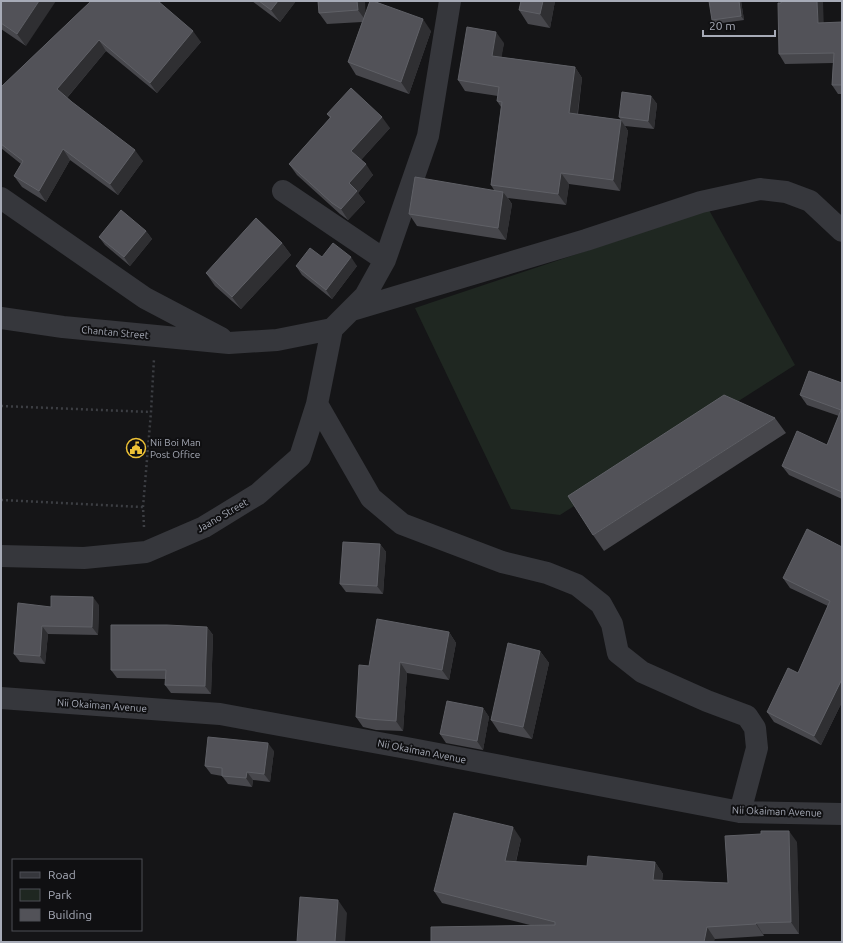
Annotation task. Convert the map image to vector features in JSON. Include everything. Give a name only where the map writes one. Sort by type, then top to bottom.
[{"type":"street","points":[[332,330],[365,296],[385,260],[428,136],[450,1]]},
{"type":"street","points":[[352,310],[586,240],[701,202],[760,189],[786,192],[810,201],[842,231]]},
{"type":"street","points":[[283,191],[385,260]]},
{"type":"street","points":[[1,198],[144,298],[230,343]]},
{"type":"street","name":"Chantan Street","points":[[1,318],[63,327],[230,343],[277,340],[332,330]]},
{"type":"street","name":"Jaano Street","points":[[1,556],[84,558],[146,552],[204,527],[258,494],[300,457],[317,404],[332,330]]},
{"type":"street","points":[[317,404],[371,498],[402,524],[502,562],[548,573],[577,585],[601,604],[612,624],[618,653],[642,672],[707,701],[747,716],[755,728],[757,748],[740,812]]},
{"type":"street","name":"Nii Okaiman Avenue","points":[[1,698],[220,714],[397,746],[740,812],[840,808]]},
{"type":"path","points":[[146,552],[143,507],[151,412],[155,336]]},
{"type":"path","points":[[1,406],[151,412]]},
{"type":"path","points":[[1,500],[143,507]]},
{"type":"green space","points":[[709,210],[795,365],[560,515],[511,509],[415,308]]},
{"type":"building","points":[[3,1],[39,1],[17,34],[1,23],[1,3]]},
{"type":"building","points":[[91,1],[158,1],[193,31],[150,83],[99,40],[57,89],[135,150],[110,184],[63,149],[39,191],[14,176],[23,161],[1,144],[1,87]]},
{"type":"building","points":[[259,1],[278,1],[271,10]]},
{"type":"building","points":[[318,1],[357,1],[358,10],[319,13]]},
{"type":"building","points":[[370,1],[423,19],[401,82],[348,62]]},
{"type":"building","points":[[521,1],[543,1],[540,14],[519,10]]},
{"type":"building","points":[[709,1],[739,1],[741,16],[712,20]]},
{"type":"building","points":[[781,1],[817,1],[818,23],[842,22],[842,85],[832,85],[834,53],[779,54],[778,3],[781,3]]},
{"type":"building","points":[[467,27],[496,32],[492,56],[575,67],[569,113],[621,120],[613,180],[561,173],[558,194],[491,185],[502,102],[497,101],[499,87],[458,80]]},
{"type":"building","points":[[351,88],[382,117],[351,151],[366,164],[349,183],[357,191],[341,209],[332,203],[289,164],[331,117],[327,114]]},
{"type":"building","points":[[622,92],[651,96],[648,121],[619,117]]},
{"type":"building","points":[[415,177],[503,192],[498,228],[409,214]]},
{"type":"building","points":[[121,210],[146,231],[124,257],[99,237]]},
{"type":"building","points":[[256,218],[282,243],[232,297],[206,273]]},
{"type":"building","points":[[333,243],[351,257],[326,290],[296,266],[310,248],[322,257]]},
{"type":"building","points":[[809,371],[842,383],[842,492],[782,466],[797,431],[827,445],[841,410],[800,395]]},
{"type":"building","points":[[724,395],[775,418],[593,535],[568,496]]},
{"type":"building","points":[[807,529],[842,547],[842,679],[814,736],[767,712],[788,668],[798,673],[830,601],[783,578]]},
{"type":"building","points":[[343,542],[380,544],[377,586],[340,584]]},
{"type":"building","points":[[51,596],[93,597],[92,627],[42,626],[40,656],[14,654],[18,603],[51,607]]},
{"type":"building","points":[[377,619],[449,632],[442,670],[400,662],[396,721],[356,717],[359,665],[369,666]]},
{"type":"building","points":[[111,625],[207,627],[205,686],[165,685],[166,670],[111,670]]},
{"type":"building","points":[[508,643],[540,651],[523,727],[491,720]]},
{"type":"building","points":[[447,701],[483,708],[477,741],[440,734]]},
{"type":"building","points":[[208,737],[268,743],[264,774],[247,772],[246,778],[222,776],[222,768],[205,766]]},
{"type":"building","points":[[454,813],[513,827],[505,861],[587,866],[588,856],[655,862],[653,880],[728,883],[725,836],[761,834],[761,831],[789,831],[791,922],[707,927],[704,942],[431,942],[431,927],[555,925],[555,922],[434,891]]},
{"type":"building","points":[[300,897],[338,900],[335,942],[297,942]]},
{"type":"place","name":"Nii Boi Man Post Office","points":[[136,448]]}]
